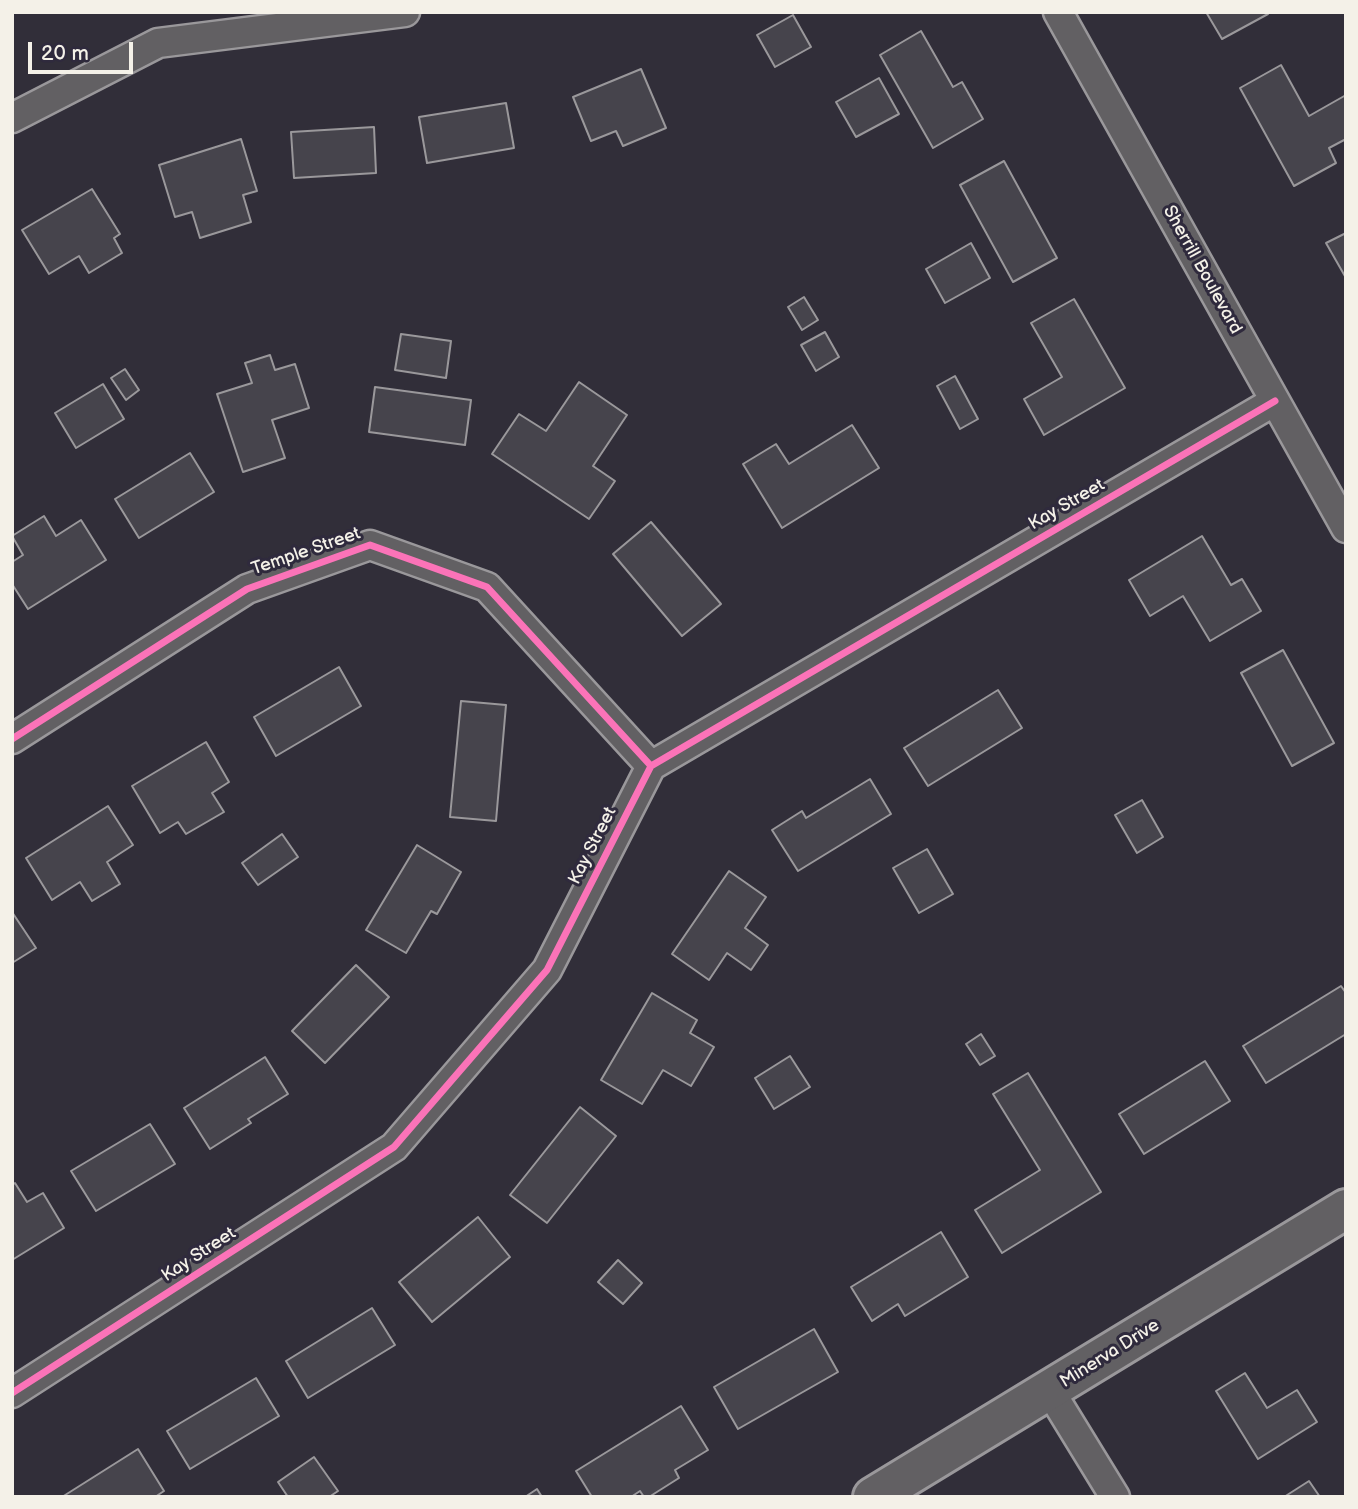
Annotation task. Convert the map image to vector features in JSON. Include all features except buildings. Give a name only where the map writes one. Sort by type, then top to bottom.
[{"type":"street","points":[[12,118],[158,43],[405,12]]},
{"type":"street","name":"Sherrill Boulevard","points":[[1058,12],[1346,528]]},
{"type":"street","name":"Kay Street","points":[[12,1393],[394,1147],[547,970],[651,766],[1275,401]]},
{"type":"street","name":"Temple Street","points":[[12,739],[247,589],[370,545],[487,587],[651,766]]},
{"type":"street","name":"Minerva Drive","points":[[873,1497],[1346,1209]]},
{"type":"street","points":[[1050,1391],[1115,1497]]},
{"type":"cycle path","points":[[12,1393],[394,1147],[547,970],[651,766],[1275,401]]},
{"type":"cycle path","points":[[12,739],[247,589],[370,545],[487,587],[651,766]]}]
